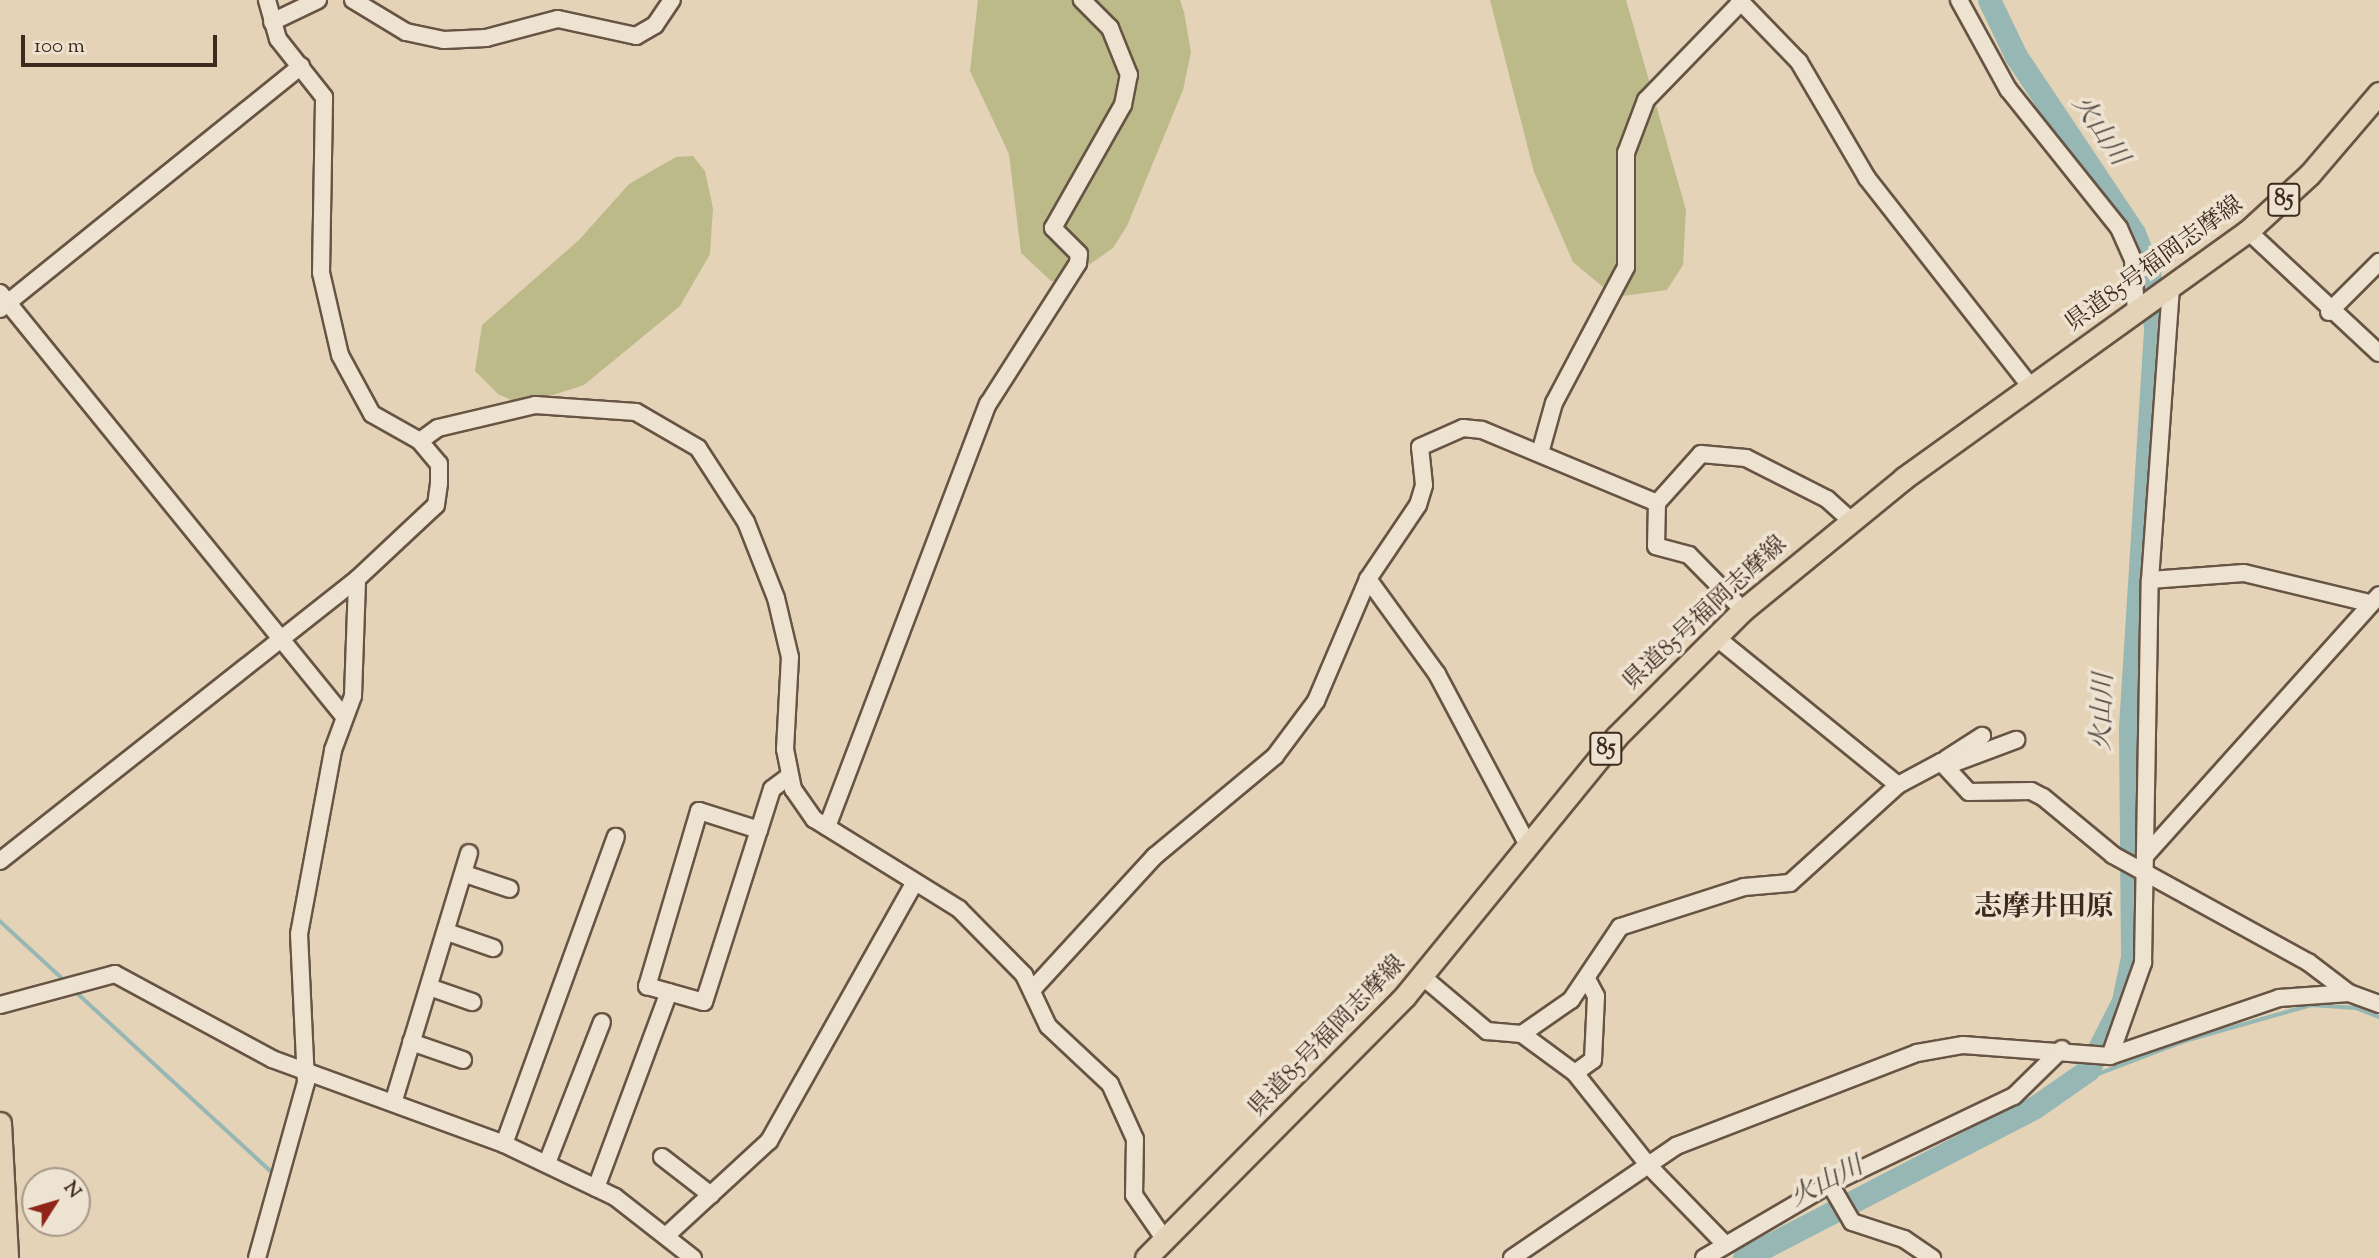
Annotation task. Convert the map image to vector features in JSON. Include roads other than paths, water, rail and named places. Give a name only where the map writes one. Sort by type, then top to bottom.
[{"type":"main road","name":"県道85号福岡志摩線","points":[[1146,1258],[1423,977],[1616,737],[1743,610],[1850,520],[2031,387],[2171,290],[2248,231],[2309,175],[2379,93]]},
{"type":"main road","points":[[0,1123],[3,1227],[7,1258]]},
{"type":"street","points":[[0,860],[357,579],[436,506],[439,464],[420,441],[372,414],[331,330],[321,273],[324,97],[272,22],[267,0]]},
{"type":"street","points":[[272,22],[318,0]]},
{"type":"street","points":[[353,0],[405,32],[444,40],[486,38],[558,19],[636,37],[655,25],[672,0]]},
{"type":"street","points":[[827,827],[988,404],[1078,263],[1079,254],[1053,228],[1123,105],[1129,75],[1118,41],[1082,0]]},
{"type":"street","points":[[1959,0],[2008,89],[2119,228],[2133,260],[2136,314]]},
{"type":"street","points":[[1540,453],[1554,403],[1626,267],[1631,230],[1624,178],[1635,124],[1654,87],[1740,1],[1811,79],[1867,178],[2031,387]]},
{"type":"street","points":[[301,66],[3,301],[342,714]]},
{"type":"street","points":[[2248,231],[2329,312],[2379,353]]},
{"type":"street","points":[[2329,312],[2379,262]]},
{"type":"street","points":[[2110,1056],[2143,963],[2147,874],[2150,580],[2171,290]]},
{"type":"street","points":[[420,441],[438,428],[535,405],[636,412],[687,438],[746,522],[776,598],[790,657],[789,776],[814,819],[959,909],[1032,990],[1048,1026],[1110,1084],[1135,1139],[1134,1195],[1165,1240]]},
{"type":"street","points":[[1032,990],[1147,864],[1292,735],[1316,701],[1368,579],[1418,505],[1424,485],[1420,447],[1463,428],[1540,453],[1657,503]]},
{"type":"street","points":[[1743,610],[1689,555],[1656,546],[1657,503],[1711,451],[1787,476],[1850,520]]},
{"type":"street","points":[[2150,580],[2244,573],[2374,599]]},
{"type":"street","points":[[257,1258],[305,1074],[299,934],[342,714],[353,696],[357,579]]},
{"type":"street","points":[[1368,579],[1437,674],[1529,847]]},
{"type":"street","points":[[2146,855],[2374,599]]},
{"type":"street","points":[[1717,638],[1898,785]]},
{"type":"street","points":[[1945,764],[1982,736]]},
{"type":"street","points":[[1522,1034],[1587,981],[1620,927],[1744,887],[1790,883],[1898,785],[1945,764],[2017,740]]},
{"type":"street","points":[[1945,764],[1969,792],[2031,791],[2043,797],[2147,874],[2308,962],[2348,993],[2379,1004]]},
{"type":"street","points":[[759,830],[699,811],[647,986],[704,1002],[759,830],[772,789],[789,776]]},
{"type":"street","points":[[504,1144],[616,837]]},
{"type":"street","points":[[394,1100],[465,874],[469,853]]},
{"type":"street","points":[[465,874],[510,889]]},
{"type":"street","points":[[667,1235],[712,1195],[784,1119],[915,882]]},
{"type":"street","points":[[447,932],[493,948]]},
{"type":"street","points":[[0,1005],[115,974],[305,1074],[394,1100],[547,1163],[596,1188],[667,1235],[693,1258]]},
{"type":"street","points":[[1423,977],[1487,1031],[1522,1034],[1575,1073],[1649,1166],[1724,1244]]},
{"type":"street","points":[[1575,1073],[1593,1059],[1596,996],[1587,981]]},
{"type":"street","points":[[429,987],[472,1002]]},
{"type":"street","points":[[596,1188],[669,992]]},
{"type":"street","points":[[1512,1258],[1649,1166],[1722,1124],[1917,1053],[1963,1045],[2062,1049],[2110,1056],[2279,998],[2348,993]]},
{"type":"street","points":[[547,1163],[602,1022]]},
{"type":"street","points":[[411,1042],[463,1060]]},
{"type":"street","points":[[1704,1258],[1724,1244],[2014,1096],[2062,1049]]},
{"type":"street","points":[[662,1157],[712,1195]]},
{"type":"street","points":[[1832,1189],[1849,1217],[1904,1239],[1932,1258]]},
{"type":"waterway","name":"火山川","points":[[1744,1258],[2035,1107],[2088,1070],[2123,1001],[2132,957],[2130,727],[2155,327],[2149,271],[2134,233],[2016,56],[1989,0]]},
{"type":"waterway","points":[[0,921],[61,977]]},
{"type":"waterway","points":[[75,991],[274,1174]]},
{"type":"waterway","points":[[2067,1086],[2185,1041],[2311,1005],[2356,1008],[2379,1017]]},
{"type":"district","name":"志摩井田原","points":[[2044,908]]}]
